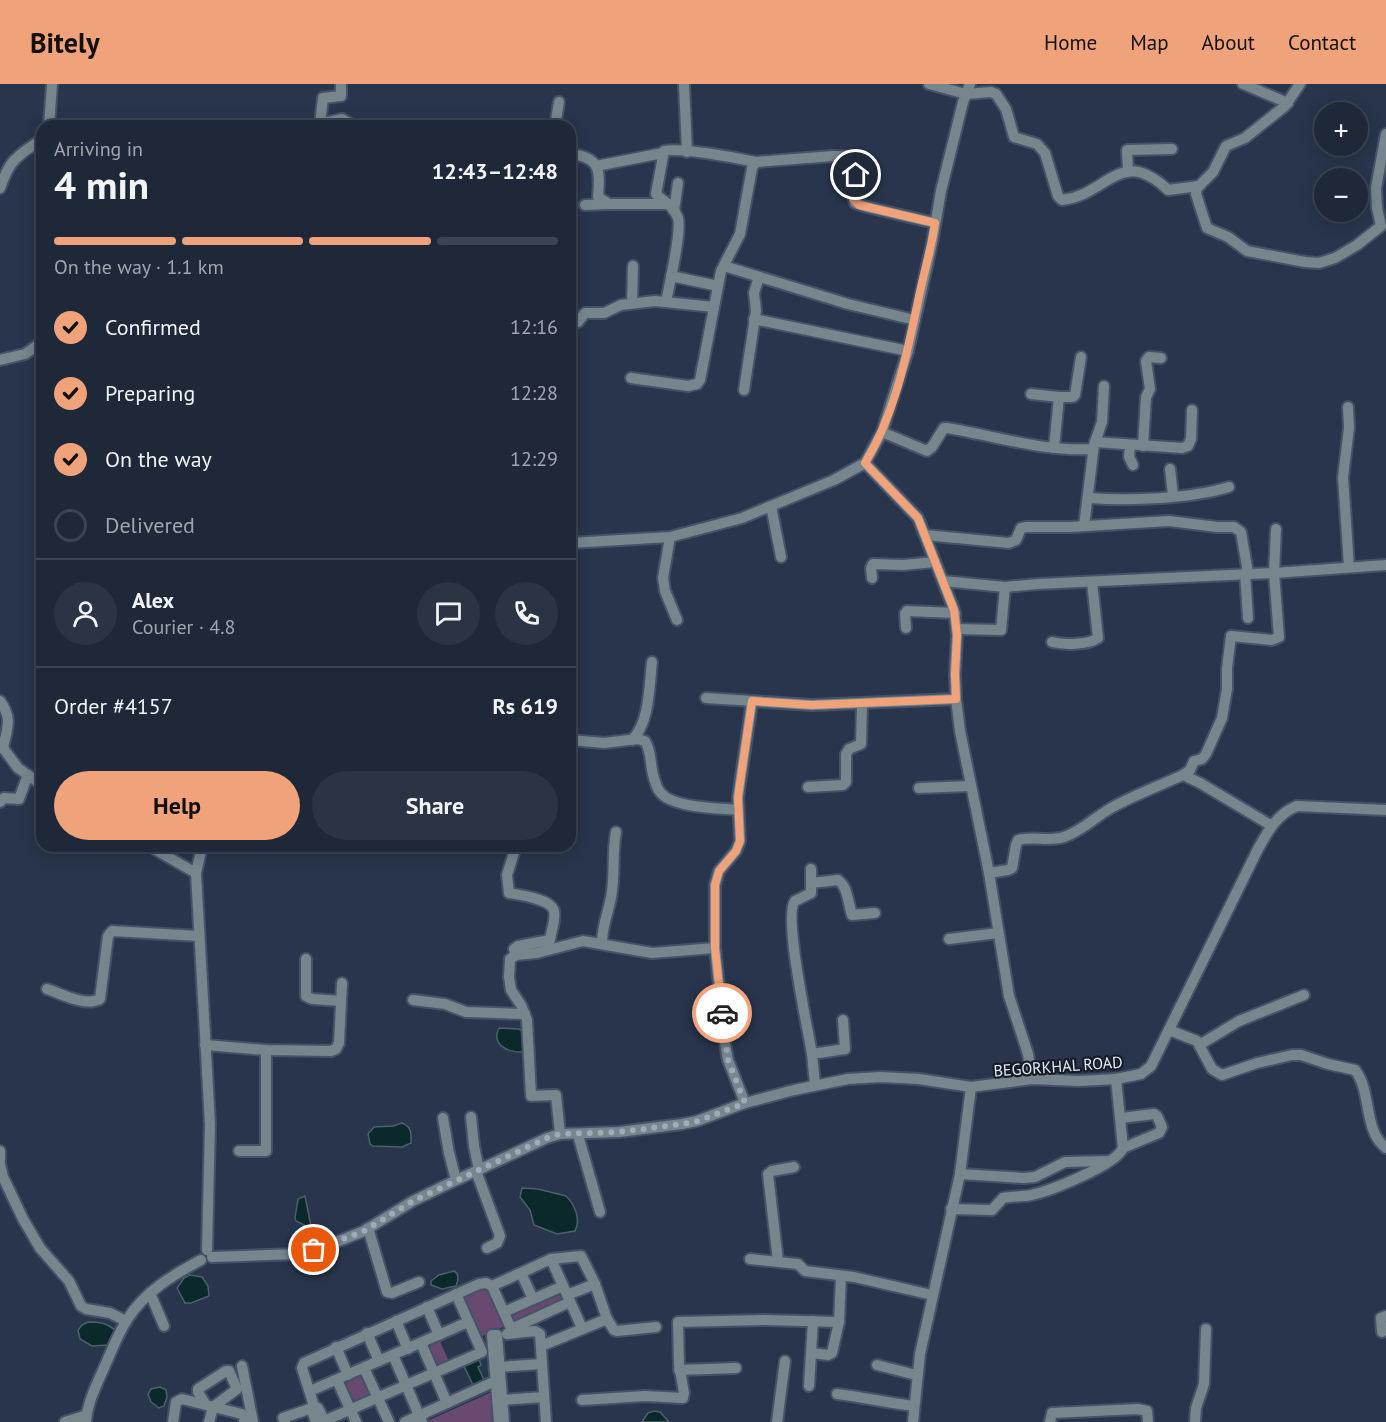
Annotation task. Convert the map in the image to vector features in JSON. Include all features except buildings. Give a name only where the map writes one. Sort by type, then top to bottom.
[{"type":"street","points":[[49,120],[52,84]]},
{"type":"street","points":[[317,120],[323,98],[341,96],[341,84]]},
{"type":"street","points":[[684,84],[687,152]]},
{"type":"street","points":[[1243,84],[1288,103]]},
{"type":"street","points":[[1300,84],[1288,103],[1245,138],[1226,146],[1213,172],[1199,186],[1196,194],[1207,228],[1228,237],[1243,249],[1252,252],[1305,262],[1328,261],[1384,230],[1377,212],[1376,188],[1386,134]]},
{"type":"street","points":[[936,85],[991,92],[1000,98],[1014,136],[1037,144],[1045,153],[1058,196],[1062,200],[1085,193],[1128,171],[1137,171],[1157,179],[1168,190],[1199,186]]},
{"type":"street","points":[[576,543],[670,537],[742,518],[834,480],[865,463],[882,432],[908,351],[941,191],[968,89]]},
{"type":"street","points":[[556,120],[559,102]]},
{"type":"street","points":[[0,188],[13,159],[36,143]]},
{"type":"street","points":[[1128,171],[1127,150],[1172,149]]},
{"type":"street","points":[[596,166],[663,153],[666,150],[756,162],[832,156],[856,157],[858,163],[853,193],[855,203],[935,223]]},
{"type":"street","points":[[663,153],[657,194],[672,208],[679,226],[666,302]]},
{"type":"street","points":[[576,155],[594,162],[600,172],[598,197],[609,204]]},
{"type":"street","points":[[631,378],[688,386],[697,384],[702,371],[718,286],[724,266],[740,234],[752,168],[756,162]]},
{"type":"street","points":[[672,208],[678,183]]},
{"type":"street","points":[[585,206],[609,204],[672,208]]},
{"type":"street","points":[[632,303],[633,266]]},
{"type":"street","points":[[724,266],[848,304],[915,320]]},
{"type":"street","points":[[671,276],[718,286]]},
{"type":"street","points":[[744,390],[756,306],[754,293],[759,277]]},
{"type":"street","points":[[576,322],[585,313],[607,312],[615,307],[632,303],[666,302],[714,307]]},
{"type":"street","points":[[754,319],[908,351]]},
{"type":"street","points":[[0,360],[26,354],[36,346]]},
{"type":"street","points":[[1031,394],[1073,397],[1080,357]]},
{"type":"street","points":[[1143,446],[1146,397],[1150,389],[1146,361],[1149,357],[1161,358]]},
{"type":"street","points":[[1084,526],[1094,445],[1102,422],[1104,386]]},
{"type":"street","points":[[1054,448],[1059,397]]},
{"type":"street","points":[[1348,407],[1349,428],[1343,477],[1349,567]]},
{"type":"street","points":[[882,432],[927,451],[944,428],[1054,448],[1094,445],[1182,448],[1188,446],[1191,439],[1192,410]]},
{"type":"street","points":[[1130,445],[1129,457],[1133,465]]},
{"type":"street","points":[[865,463],[913,511],[925,535],[955,613],[957,629],[956,699],[989,873],[1009,996],[1028,1054],[1032,1079]]},
{"type":"street","points":[[1170,469],[1173,495]]},
{"type":"street","points":[[1089,498],[1123,500],[1213,491],[1229,486]]},
{"type":"street","points":[[771,506],[781,556]]},
{"type":"street","points":[[925,535],[1009,543],[1016,540],[1021,528],[1169,521],[1217,527],[1234,526],[1241,532],[1248,618]]},
{"type":"street","points":[[989,873],[1012,868],[1018,840],[1064,837],[1119,804],[1183,776],[1190,770],[1194,761],[1204,757],[1222,718],[1227,689],[1231,636],[1272,640],[1279,637],[1274,573],[1276,529]]},
{"type":"street","points":[[670,537],[663,578],[665,591],[677,620]]},
{"type":"street","points":[[872,578],[873,564],[903,565],[935,562]]},
{"type":"street","points":[[943,581],[1005,587],[1386,565]]},
{"type":"street","points":[[1052,642],[1090,642],[1098,638],[1092,582]]},
{"type":"street","points":[[957,629],[1001,630],[1005,587]]},
{"type":"street","points":[[906,628],[905,614],[907,611],[955,613]]},
{"type":"street","points":[[632,740],[639,733],[646,705],[652,662]]},
{"type":"street","points":[[706,698],[812,705],[956,699]]},
{"type":"street","points":[[0,701],[7,711],[9,720],[1,748],[18,768],[36,780]]},
{"type":"street","points":[[745,1103],[728,1060],[715,948],[716,877],[739,845],[738,797],[752,701]]},
{"type":"street","points":[[808,786],[843,785],[846,782],[846,754],[849,749],[861,744],[862,704]]},
{"type":"street","points":[[576,741],[604,743],[645,741],[651,751],[652,772],[662,795],[677,803],[738,810]]},
{"type":"street","points":[[0,802],[4,798],[19,799],[28,775]]},
{"type":"street","points":[[1183,776],[1200,783],[1272,826]]},
{"type":"street","points":[[920,788],[971,786]]},
{"type":"street","name":"BEGORKHAL ROAD","points":[[207,1255],[274,1256],[298,1254],[330,1245],[369,1228],[413,1201],[456,1180],[560,1134],[578,1135],[698,1121],[745,1103],[815,1084],[881,1077],[919,1079],[970,1087],[1032,1079],[1079,1081],[1116,1079],[1147,1071],[1258,849],[1282,814],[1297,806],[1386,810]]},
{"type":"street","points":[[602,943],[602,927],[613,887],[616,832]]},
{"type":"street","points":[[159,852],[196,873]]},
{"type":"street","points":[[65,1422],[86,1419],[91,1400],[126,1321],[137,1305],[182,1270],[207,1255],[210,1124],[196,873],[201,852]]},
{"type":"street","points":[[514,852],[507,875],[509,892],[541,900],[551,905],[554,912],[550,940],[518,946],[514,949],[516,955]]},
{"type":"street","points":[[812,869],[811,893],[795,901],[791,910],[795,953],[815,1084]]},
{"type":"street","points":[[811,883],[838,880],[845,887],[852,915],[875,913]]},
{"type":"street","points":[[47,990],[79,1000],[92,1002],[100,999],[108,936],[112,931],[199,936]]},
{"type":"street","points":[[949,939],[999,933]]},
{"type":"street","points":[[560,1134],[555,1095],[531,1096],[525,1014],[509,985],[510,963],[516,955],[537,953],[574,942],[602,943],[652,953],[715,948]]},
{"type":"street","points":[[306,959],[306,996],[312,999],[341,1001]]},
{"type":"street","points":[[205,1045],[266,1050],[331,1051],[336,1049],[339,1043],[342,983]]},
{"type":"street","points":[[1201,1044],[1239,1021],[1304,995]]},
{"type":"street","points":[[413,1000],[445,1004],[466,1012],[525,1014]]},
{"type":"street","points":[[812,1053],[845,1049],[843,1020]]},
{"type":"street","points":[[1169,1030],[1193,1038],[1201,1044],[1212,1068],[1222,1075],[1257,1063],[1292,1055],[1301,1055],[1328,1065],[1355,1070],[1362,1084],[1375,1134],[1386,1148]]},
{"type":"street","points":[[239,1151],[266,1151],[266,1050]]},
{"type":"street","points":[[951,1209],[992,1210],[1003,1198],[1035,1194],[1084,1176],[1117,1157],[1122,1148],[1116,1079]]},
{"type":"street","points":[[913,1422],[916,1375],[960,1174],[970,1087]]},
{"type":"street","points":[[1121,1118],[1154,1114],[1162,1127],[1159,1133],[1122,1148]]},
{"type":"street","points":[[471,1117],[478,1170],[500,1236],[497,1243],[487,1248]]},
{"type":"street","points":[[442,1118],[456,1180]]},
{"type":"street","points":[[578,1135],[600,1212]]},
{"type":"street","points":[[0,1151],[3,1177],[22,1219],[40,1248],[69,1281],[81,1306],[110,1313],[126,1321]]},
{"type":"street","points":[[960,1174],[1024,1178],[1035,1177],[1065,1162],[1110,1161]]},
{"type":"street","points":[[778,1262],[768,1176],[772,1171],[794,1167]]},
{"type":"street","points":[[369,1228],[387,1292],[392,1293],[419,1282]]},
{"type":"street","points":[[492,1286],[551,1259],[582,1256],[614,1330],[656,1327]]},
{"type":"street","points":[[551,1259],[582,1328]]},
{"type":"street","points":[[750,1259],[798,1264],[805,1271],[841,1275],[932,1295]]},
{"type":"street","points":[[521,1273],[533,1299]]},
{"type":"street","points":[[812,1353],[828,1355],[832,1353],[839,1322],[841,1275]]},
{"type":"street","points":[[316,1422],[302,1365],[336,1347],[479,1284],[486,1283],[492,1286],[512,1331]]},
{"type":"street","points":[[504,1312],[533,1299],[567,1294],[595,1284]]},
{"type":"street","points":[[150,1293],[164,1326]]},
{"type":"street","points":[[281,1421],[313,1407],[318,1408],[325,1422],[482,1352],[456,1294]]},
{"type":"street","points":[[512,1331],[567,1294]]},
{"type":"street","points":[[427,1307],[439,1335]]},
{"type":"street","points":[[1382,1332],[1380,1321],[1386,1316]]},
{"type":"street","points":[[541,1346],[608,1319]]},
{"type":"street","points":[[396,1321],[408,1349]]},
{"type":"street","points":[[809,1386],[813,1321]]},
{"type":"street","points":[[310,1391],[468,1322]]},
{"type":"street","points":[[582,1400],[645,1396],[683,1398],[679,1370],[678,1322],[839,1322]]},
{"type":"street","points":[[1195,1422],[1196,1408],[1204,1384],[1206,1329]]},
{"type":"street","points":[[477,1342],[512,1331],[538,1332],[546,1422]]},
{"type":"street","points":[[367,1333],[379,1361]]},
{"type":"street","points":[[494,1335],[500,1367],[498,1383],[504,1422]]},
{"type":"street","points":[[494,1335],[499,1422]]},
{"type":"street","points":[[421,1343],[447,1403]]},
{"type":"street","points":[[336,1347],[350,1410],[356,1422]]},
{"type":"street","points":[[393,1355],[420,1420]]},
{"type":"street","points":[[777,1422],[785,1361]]},
{"type":"street","points":[[500,1367],[541,1364]]},
{"type":"street","points":[[877,1365],[916,1375]]},
{"type":"street","points":[[242,1366],[253,1422]]},
{"type":"street","points":[[364,1368],[389,1422]]},
{"type":"street","points":[[679,1370],[736,1368]]},
{"type":"street","points":[[420,1420],[447,1403],[498,1383]]},
{"type":"street","points":[[405,1422],[420,1420],[498,1383]]},
{"type":"street","points":[[837,1394],[914,1406]]},
{"type":"street","points":[[502,1400],[544,1397]]},
{"type":"street","points":[[175,1422],[176,1402],[180,1399],[242,1414],[245,1418],[244,1422]]},
{"type":"street","points":[[209,1406],[209,1422]]},
{"type":"street","points":[[1050,1422],[1053,1413],[1138,1409],[1147,1411],[1148,1422]]},
{"type":"shaded area","points":[[499,1028],[519,1029],[524,1033],[527,1051],[515,1052],[504,1048],[497,1040]]},
{"type":"shaded area","points":[[402,1123],[409,1128],[411,1143],[402,1147],[370,1144],[368,1134],[374,1127]]},
{"type":"shaded area","points":[[522,1188],[538,1189],[566,1196],[576,1212],[575,1231],[557,1234],[534,1225],[530,1210],[520,1197]]},
{"type":"shaded area","points":[[305,1196],[311,1226],[308,1227],[296,1221],[295,1218],[298,1199]]},
{"type":"shaded area","points":[[454,1271],[458,1276],[456,1286],[442,1289],[431,1285],[431,1281],[439,1275]]},
{"type":"shaded area","points":[[190,1275],[202,1277],[208,1286],[209,1296],[185,1303],[177,1288],[184,1278]]},
{"type":"shaded area","points":[[486,1285],[505,1326],[478,1338],[460,1296]]},
{"type":"shaded area","points":[[562,1288],[569,1301],[512,1327],[505,1313]]},
{"type":"shaded area","points":[[88,1322],[103,1323],[115,1330],[109,1345],[92,1346],[80,1339],[78,1330]]},
{"type":"shaded area","points":[[438,1337],[450,1364],[434,1371],[422,1344]]},
{"type":"shaded area","points":[[479,1359],[481,1365],[478,1367],[484,1380],[473,1385],[464,1366]]},
{"type":"shaded area","points":[[364,1370],[376,1397],[351,1409],[338,1381]]},
{"type":"shaded area","points":[[160,1387],[166,1390],[167,1397],[164,1406],[159,1408],[151,1402],[148,1394],[151,1389]]},
{"type":"shaded area","points":[[494,1391],[496,1422],[425,1422]]},
{"type":"shaded area","points":[[660,1412],[669,1422],[642,1422],[648,1413]]},
{"type":"way so far","points":[[314,1250],[364,1231],[413,1201],[547,1138],[560,1134],[619,1132],[682,1124],[698,1121],[745,1103],[728,1060],[724,1043],[722,1013]]},
{"type":"route","points":[[722,1013],[715,948],[715,885],[719,871],[736,851],[740,841],[738,797],[752,701],[812,705],[956,699],[957,635],[954,610],[921,524],[913,511],[865,463],[880,437],[899,383],[935,223],[855,203],[853,193],[856,175]]}]
